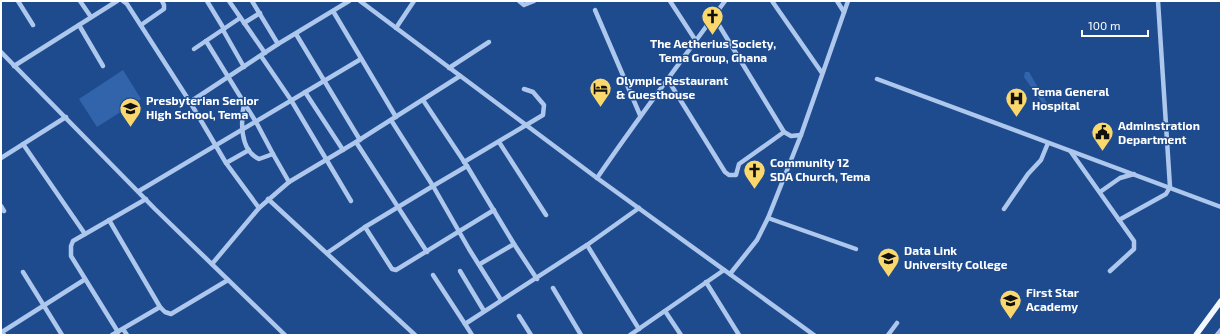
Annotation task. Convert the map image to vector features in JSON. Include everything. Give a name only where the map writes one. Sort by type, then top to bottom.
[{"type":"main road","points":[[1196,335],[1221,301]]},
{"type":"street","points":[[18,1],[33,25]]},
{"type":"street","points":[[80,1],[90,17]]},
{"type":"street","points":[[14,66],[117,1]]},
{"type":"street","points":[[124,1],[190,102],[226,163],[259,208]]},
{"type":"street","points":[[141,25],[164,9],[162,1]]},
{"type":"street","points":[[214,1],[208,2],[244,67]]},
{"type":"street","points":[[229,1],[291,100],[351,201]]},
{"type":"street","points":[[252,1],[278,44]]},
{"type":"street","points":[[190,102],[278,44],[349,1]]},
{"type":"street","points":[[360,1],[597,178],[814,335]]},
{"type":"street","points":[[396,28],[414,1]]},
{"type":"street","points":[[519,1],[524,5],[534,1]]},
{"type":"street","points":[[670,1],[696,41]]},
{"type":"street","points":[[597,178],[640,115],[668,80],[725,1]]},
{"type":"street","points":[[772,1],[822,74]]},
{"type":"street","points":[[837,1],[844,12]]},
{"type":"street","points":[[730,274],[758,240],[768,218],[801,135],[848,1]]},
{"type":"street","points":[[1119,220],[1166,194],[1169,192],[1170,187],[1158,1]]},
{"type":"street","points":[[595,10],[640,115]]},
{"type":"street","points":[[333,11],[396,117]]},
{"type":"street","points":[[244,23],[260,13]]},
{"type":"street","points":[[714,16],[784,132],[791,136],[801,135]]},
{"type":"street","points":[[194,49],[240,18]]},
{"type":"street","points":[[79,25],[103,66]]},
{"type":"street","points":[[296,34],[358,141],[427,252]]},
{"type":"street","points":[[206,41],[256,122],[289,182]]},
{"type":"street","points":[[450,68],[489,42]]},
{"type":"street","points":[[1,52],[146,199],[285,335]]},
{"type":"street","points":[[139,191],[217,146],[291,100],[325,82],[361,59]]},
{"type":"street","points":[[212,264],[268,198],[289,182],[326,161],[460,76]]},
{"type":"street","points":[[877,78],[1071,152],[1221,206]]},
{"type":"street","points":[[668,80],[725,172],[728,174],[736,175],[739,164],[784,132]]},
{"type":"street","points":[[327,253],[365,227],[433,186],[543,115],[544,105],[533,92],[524,89]]},
{"type":"street","points":[[305,92],[343,150]]},
{"type":"street","points":[[423,100],[466,164],[537,279]]},
{"type":"street","points":[[244,103],[242,131],[249,150],[259,159],[273,154]]},
{"type":"street","points":[[1,158],[66,117]]},
{"type":"street","points":[[391,120],[433,186],[469,249],[480,264],[501,300]]},
{"type":"street","points":[[499,142],[546,215]]},
{"type":"street","points":[[1004,209],[1028,174],[1041,160],[1048,143]]},
{"type":"street","points":[[23,144],[85,234]]},
{"type":"street","points":[[226,163],[249,150]]},
{"type":"street","points":[[1071,152],[1134,241],[1134,249],[1110,271]]},
{"type":"street","points":[[1100,192],[1120,178],[1134,174]]},
{"type":"street","points":[[268,198],[415,335]]},
{"type":"street","points":[[118,332],[84,280],[70,252],[73,241],[146,199]]},
{"type":"street","points":[[1,206],[4,211]]},
{"type":"street","points":[[465,324],[501,300],[537,279],[639,208]]},
{"type":"street","points":[[365,227],[392,269],[400,269],[494,210]]},
{"type":"street","points":[[768,218],[856,249]]},
{"type":"street","points":[[109,220],[160,307],[165,312],[171,314],[228,280]]},
{"type":"street","points":[[480,264],[514,244]]},
{"type":"street","points":[[587,245],[639,329]]},
{"type":"street","points":[[630,335],[724,270]]},
{"type":"street","points":[[460,271],[484,311]]},
{"type":"street","points":[[23,272],[62,335]]},
{"type":"street","points":[[433,275],[472,335]]},
{"type":"street","points":[[4,335],[2,332],[44,307],[84,280]]},
{"type":"street","points":[[706,282],[740,335]]},
{"type":"street","points":[[553,288],[581,335]]},
{"type":"street","points":[[112,335],[160,307]]},
{"type":"street","points":[[666,311],[681,335]]},
{"type":"street","points":[[519,316],[531,335]]},
{"type":"street","points":[[888,335],[898,323]]},
{"type":"street","points":[[124,329],[127,335]]},
{"type":"street","points":[[1218,335],[1221,330]]},
{"type":"shaded area","points":[[123,70],[141,99],[97,127],[79,99]]},
{"type":"shaded area","points":[[1025,72],[1029,72],[1051,110],[1048,111],[1024,77]]},
{"type":"place","name":"The Aetherius Society, Tema Group, Ghana","points":[[713,36]]},
{"type":"place","name":"Olympic Restaurant & Guesthouse","points":[[600,108]]},
{"type":"place","name":"Tema General Hospital","points":[[1017,118]]},
{"type":"place","name":"Presbyterian Senior High School, Tema","points":[[131,128]]},
{"type":"place","name":"Adminstration Department","points":[[1103,152]]},
{"type":"place","name":"Community 12 SDA Church, Tema","points":[[754,190]]},
{"type":"place","name":"Data Link University College","points":[[888,278]]},
{"type":"place","name":"First Star Academy","points":[[1011,320]]}]
